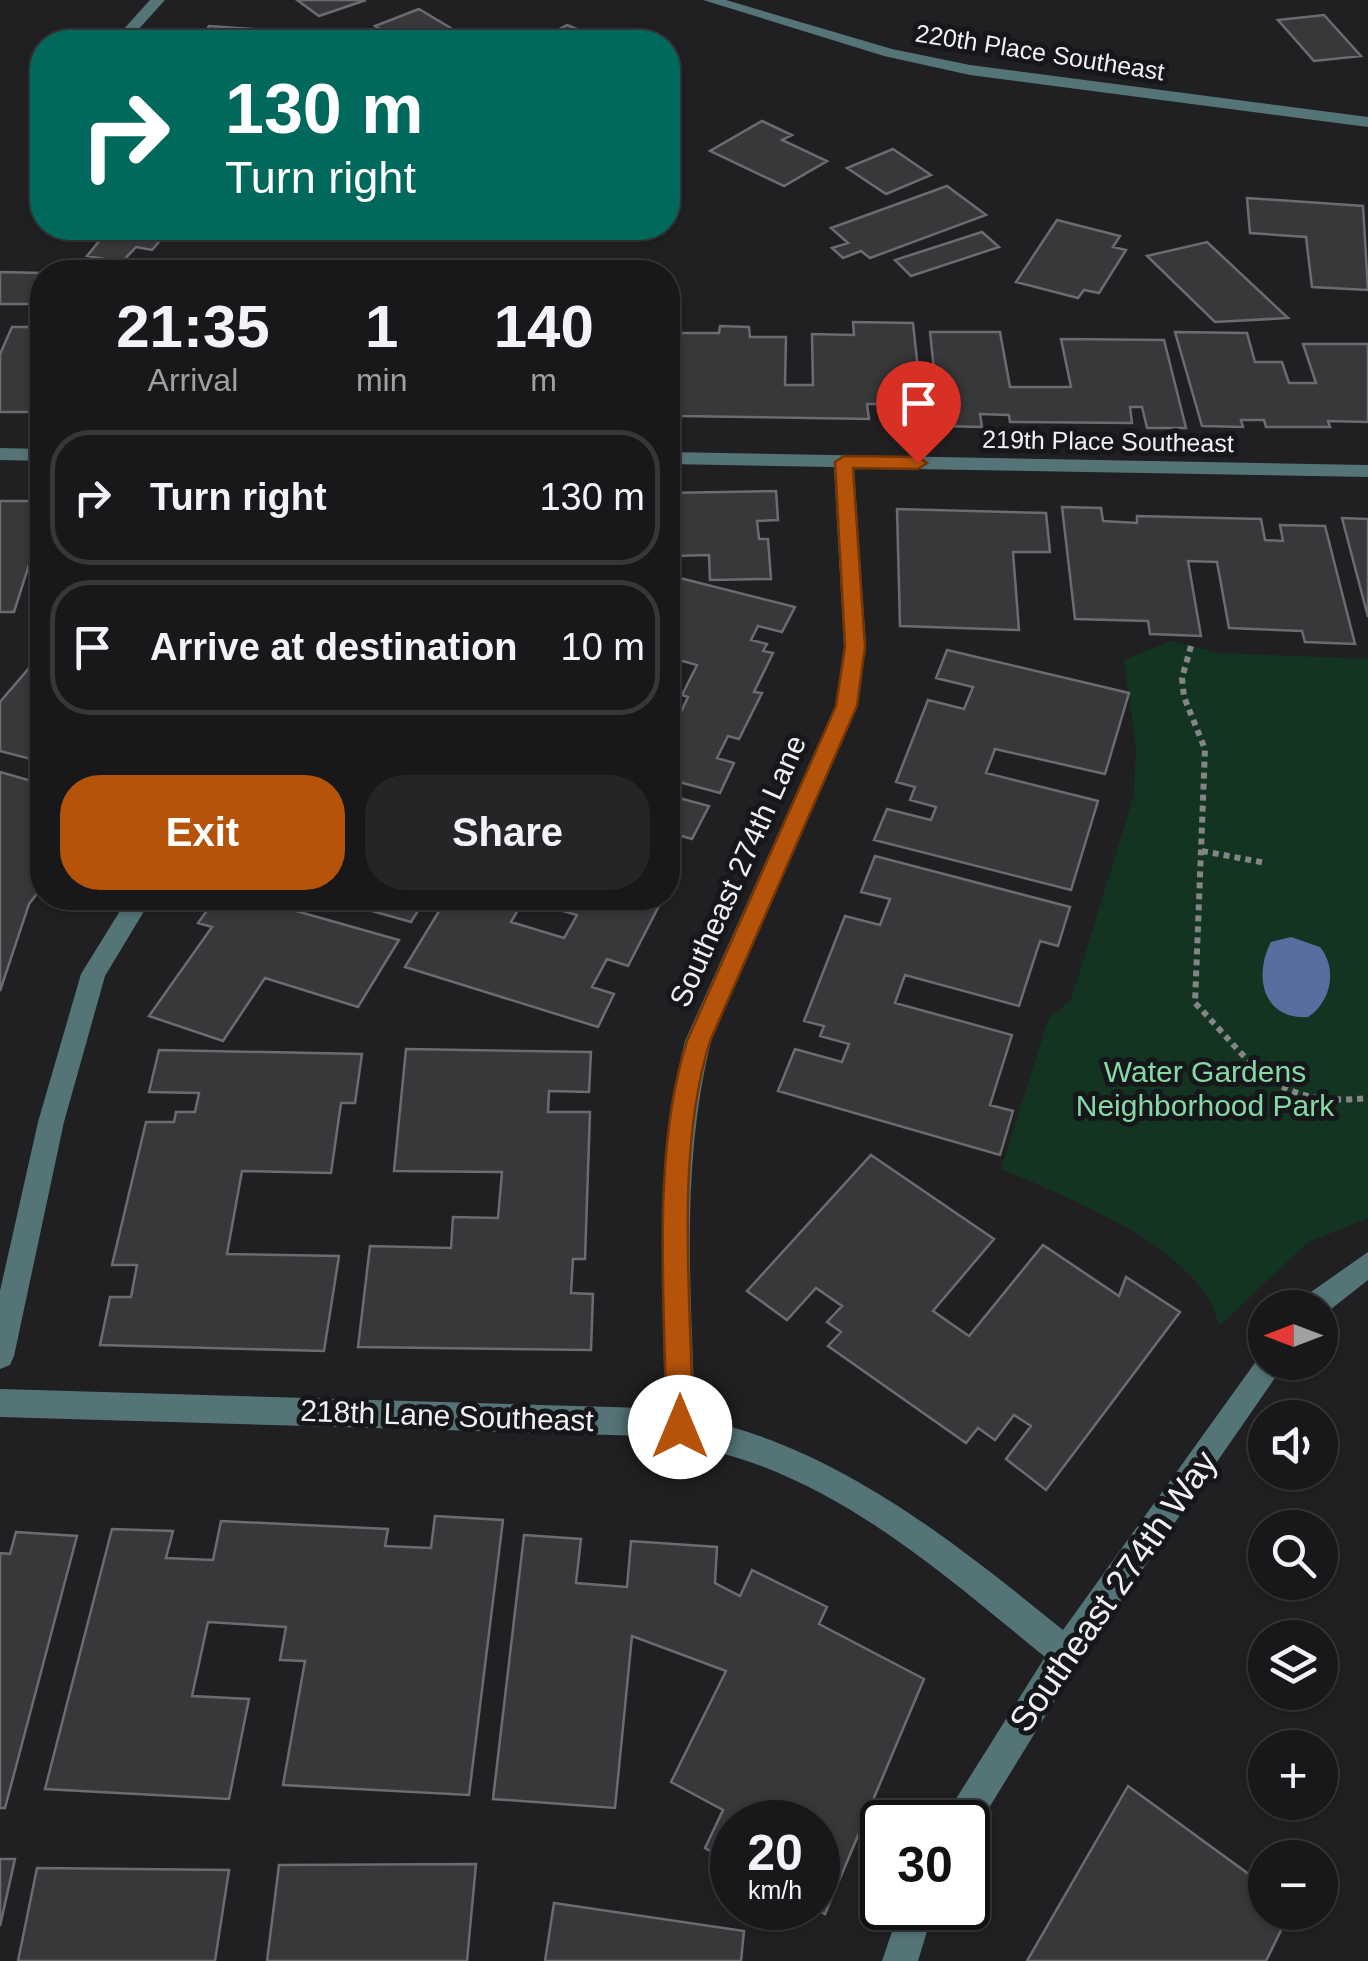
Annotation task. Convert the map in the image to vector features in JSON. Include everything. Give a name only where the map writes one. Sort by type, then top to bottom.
[{"type":"street","points":[[130,30],[158,0]]},
{"type":"street","name":"220th Place Southeast","points":[[710,0],[889,53],[970,70],[1368,122]]},
{"type":"street","points":[[0,454],[30,455]]},
{"type":"street","name":"219th Place Southeast","points":[[680,458],[1368,471]]},
{"type":"street","name":"Southeast 274th Lane","points":[[680,1427],[678,1152],[684,1087],[698,1041],[846,706],[855,647],[844,462]]},
{"type":"street","points":[[0,1356],[51,1122],[93,974],[133,910]]},
{"type":"street","points":[[1334,1290],[1368,1264]]},
{"type":"street","name":"Southeast 274th Way","points":[[975,1800],[1066,1653],[1259,1380]]},
{"type":"street","name":"218th Lane Southeast","points":[[0,1402],[624,1421],[680,1427],[806,1468],[905,1524],[1066,1653]]},
{"type":"street","points":[[900,1961],[909,1930]]},
{"type":"path","points":[[1191,646],[1182,678],[1184,697],[1205,749],[1196,1002],[1276,1087],[1328,1102],[1368,1098]]},
{"type":"path","points":[[1202,851],[1266,863]]},
{"type":"green space","name":"Water Gardens Neighborhood Park","points":[[1171,641],[1218,653],[1368,659],[1368,1218],[1308,1242],[1257,1290],[1248,1290],[1248,1299],[1219,1326],[1208,1299],[1188,1273],[1161,1250],[1095,1211],[1001,1169],[1049,1018],[1071,1000],[1134,795],[1136,748],[1124,660]]},
{"type":"water","points":[[1291,937],[1320,947],[1329,965],[1327,994],[1308,1017],[1293,1016],[1272,1004],[1263,981],[1271,942]]},
{"type":"building","points":[[297,0],[366,0],[319,16]]},
{"type":"building","points":[[419,9],[454,30],[381,30],[375,26]]},
{"type":"building","points":[[1324,15],[1361,56],[1314,61],[1278,20]]},
{"type":"building","points":[[209,26],[265,30],[206,30]]},
{"type":"building","points":[[762,121],[792,135],[782,140],[827,161],[784,186],[710,151]]},
{"type":"building","points":[[893,149],[931,175],[886,194],[847,168]]},
{"type":"building","points":[[947,186],[986,215],[870,258],[861,251],[843,258],[832,248],[848,243],[831,228]]},
{"type":"building","points":[[1247,198],[1363,206],[1368,290],[1312,287],[1306,237],[1250,233]]},
{"type":"building","points":[[1057,220],[1120,236],[1113,247],[1126,250],[1099,293],[1084,290],[1078,298],[1016,282]]},
{"type":"building","points":[[982,232],[999,247],[911,276],[895,260]]},
{"type":"building","points":[[100,240],[161,240],[152,250],[136,247],[124,260],[87,256]]},
{"type":"building","points":[[1207,242],[1288,318],[1215,322],[1147,256]]},
{"type":"building","points":[[0,272],[30,273],[30,304],[0,304]]},
{"type":"building","points":[[853,322],[913,323],[924,425],[885,425],[884,404],[867,404],[869,419],[680,416],[681,333],[719,333],[720,326],[749,327],[750,337],[786,337],[785,385],[813,385],[812,334],[854,335]]},
{"type":"building","points":[[12,327],[30,327],[30,412],[0,412],[0,354]]},
{"type":"building","points":[[930,332],[1000,332],[1010,387],[1071,387],[1061,339],[1164,340],[1186,428],[1147,428],[1142,407],[1130,407],[1132,423],[1010,422],[1009,415],[980,414],[982,427],[940,426]]},
{"type":"building","points":[[1175,332],[1247,333],[1255,362],[1282,362],[1289,383],[1316,383],[1303,344],[1368,344],[1368,422],[1328,421],[1330,427],[1266,427],[1264,420],[1241,420],[1243,427],[1202,426]]},
{"type":"building","points":[[776,491],[778,520],[757,521],[759,539],[768,539],[771,579],[710,580],[709,555],[680,556],[680,493]]},
{"type":"building","points":[[0,501],[30,501],[30,562],[14,612],[0,612]]},
{"type":"building","points":[[1062,507],[1101,508],[1103,521],[1137,523],[1137,516],[1261,519],[1265,540],[1283,541],[1280,525],[1325,526],[1355,644],[1305,642],[1302,631],[1229,628],[1217,562],[1188,561],[1201,636],[1150,634],[1148,621],[1075,619]]},
{"type":"building","points":[[897,509],[1046,513],[1050,552],[1013,552],[1019,630],[900,626]]},
{"type":"building","points":[[1342,518],[1368,519],[1368,617]]},
{"type":"building","points":[[680,578],[795,607],[782,632],[758,626],[751,640],[767,644],[763,651],[773,653],[754,692],[762,693],[739,739],[728,736],[717,758],[734,763],[720,793],[680,782],[680,714],[688,697],[682,695],[697,665],[680,660]]},
{"type":"building","points":[[947,650],[1129,693],[1105,774],[995,749],[986,773],[1098,801],[1071,890],[874,840],[887,809],[931,820],[936,807],[910,800],[915,787],[896,782],[928,700],[964,709],[973,687],[936,678]]},
{"type":"building","points":[[30,667],[30,759],[0,751],[0,702]]},
{"type":"building","points":[[0,772],[30,781],[30,903],[0,991]]},
{"type":"building","points":[[680,798],[709,806],[692,839],[680,836]]},
{"type":"building","points":[[875,856],[1070,907],[1058,946],[1040,941],[1019,1006],[905,975],[895,1003],[1012,1035],[990,1105],[1013,1111],[1000,1155],[778,1091],[795,1049],[842,1062],[849,1044],[820,1036],[824,1026],[804,1021],[845,916],[880,925],[890,899],[861,892]]},
{"type":"building","points":[[207,910],[293,910],[399,940],[358,1007],[265,978],[223,1041],[149,1016],[212,927],[198,923]]},
{"type":"building","points":[[368,910],[418,910],[411,922]]},
{"type":"building","points":[[440,910],[518,910],[511,922],[564,938],[577,915],[564,910],[657,910],[628,966],[607,959],[592,987],[614,994],[598,1027],[405,967]]},
{"type":"building","points":[[406,1049],[591,1052],[589,1092],[549,1091],[548,1112],[590,1112],[585,1259],[573,1259],[571,1293],[593,1294],[591,1350],[358,1347],[370,1246],[451,1248],[453,1217],[498,1218],[502,1172],[394,1171]]},
{"type":"building","points":[[159,1050],[362,1054],[355,1103],[341,1103],[331,1173],[242,1171],[227,1254],[339,1256],[324,1351],[100,1345],[110,1297],[131,1297],[137,1265],[112,1265],[146,1122],[174,1122],[176,1112],[195,1112],[199,1093],[149,1092]]},
{"type":"building","points":[[871,1155],[994,1239],[933,1311],[969,1336],[1043,1245],[1119,1296],[1126,1277],[1180,1312],[1046,1490],[1006,1459],[1031,1426],[1014,1415],[995,1440],[978,1428],[966,1443],[828,1346],[841,1332],[827,1322],[842,1306],[816,1288],[787,1320],[747,1291]]},
{"type":"building","points":[[435,1516],[503,1520],[469,1795],[283,1785],[305,1661],[280,1660],[286,1627],[208,1622],[192,1696],[249,1699],[229,1799],[45,1789],[112,1529],[173,1531],[166,1558],[213,1560],[221,1521],[388,1529],[385,1546],[431,1548]]},
{"type":"building","points":[[16,1532],[77,1536],[5,1808],[0,1808],[0,1553],[10,1554]]},
{"type":"building","points":[[524,1535],[581,1539],[576,1583],[627,1587],[631,1541],[717,1547],[715,1583],[740,1596],[752,1570],[827,1607],[819,1624],[924,1679],[873,1800],[860,1800],[860,1831],[840,1878],[840,1800],[710,1803],[671,1782],[726,1671],[632,1636],[615,1808],[493,1799]]},
{"type":"building","points":[[1128,1786],[1248,1874],[1248,1930],[1281,1930],[1266,1961],[1027,1961]]},
{"type":"building","points":[[0,1859],[15,1859],[0,1926]]},
{"type":"building","points":[[476,1864],[467,1961],[267,1961],[279,1865]]},
{"type":"building","points":[[37,1868],[229,1870],[215,1961],[18,1961]]},
{"type":"building","points":[[554,1903],[710,1926],[710,1930],[744,1931],[741,1961],[545,1961]]},
{"type":"route","points":[[680,1427],[678,1152],[684,1087],[698,1041],[846,706],[855,647],[844,462],[918,463]]}]
